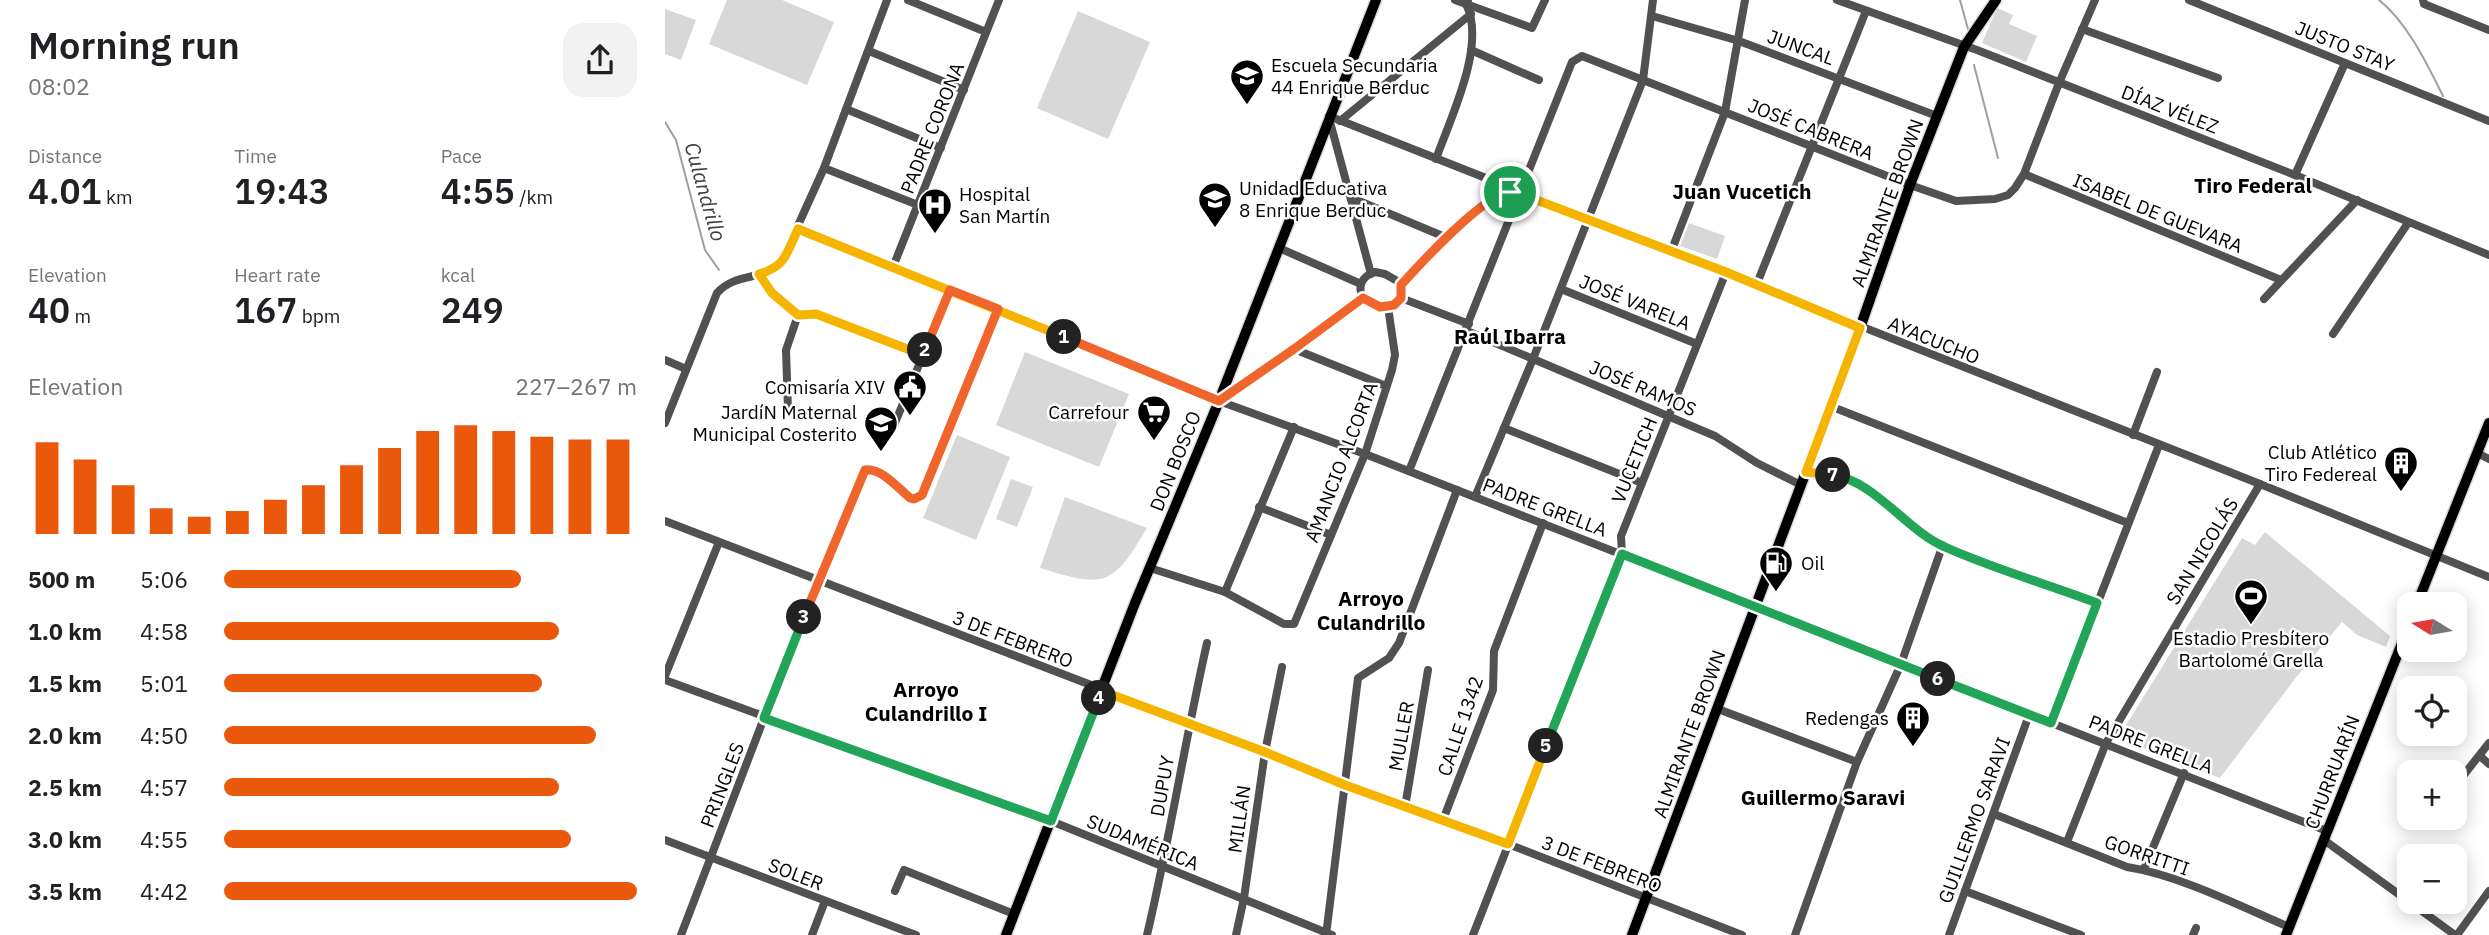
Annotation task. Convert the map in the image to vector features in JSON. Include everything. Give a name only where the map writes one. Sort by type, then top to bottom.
[{"type":"main road","name":"DON BOSCO","points":[[1006,935],[1375,0]]},
{"type":"main road","name":"ALMIRANTE BROWN","points":[[1632,935],[1860,328],[1910,185],[1964,47],[1996,0]]},
{"type":"main road","points":[[2422,592],[2489,423]]},
{"type":"main road","name":"CHURRUARÍN","points":[[2288,931],[2397,656]]},
{"type":"street","points":[[665,423],[717,293],[725,284],[774,270],[781,263],[824,168],[887,0]]},
{"type":"street","points":[[908,0],[986,32]]},
{"type":"street","name":"PADRE CORONA","points":[[893,267],[999,0]]},
{"type":"street","points":[[1455,0],[1467,2],[1532,28],[1545,0]]},
{"type":"street","points":[[1475,497],[1533,359],[1643,80],[1653,0]]},
{"type":"street","points":[[1671,252],[1725,112],[1745,0]]},
{"type":"street","name":"DÍAZ VÉLEZ","points":[[1837,0],[2295,175],[2489,255]]},
{"type":"street","points":[[2024,174],[2095,0]]},
{"type":"street","name":"JUSTO STAY","points":[[2189,0],[2489,121]]},
{"type":"street","points":[[1436,159],[1463,83],[1471,50],[1471,14],[1467,2]]},
{"type":"street","points":[[2423,2],[2489,30]]},
{"type":"street","points":[[1756,286],[1866,11]]},
{"type":"street","points":[[1340,121],[1471,14]]},
{"type":"street","name":"JUNCAL","points":[[1652,16],[1738,40],[1937,116]]},
{"type":"street","points":[[2082,29],[2218,78]]},
{"type":"street","points":[[1471,50],[1539,80]]},
{"type":"street","points":[[869,51],[964,89]]},
{"type":"street","name":"JOSÉ CABRERA","points":[[1518,193],[1572,62],[1582,56],[1813,148],[1956,201],[1996,199],[2008,195],[2024,174]]},
{"type":"street","points":[[2295,175],[2345,63]]},
{"type":"street","points":[[846,109],[941,148]]},
{"type":"street","points":[[1329,116],[1371,274]]},
{"type":"street","name":"AYACUCHO","points":[[1329,116],[2489,577]]},
{"type":"street","points":[[824,168],[918,205]]},
{"type":"street","name":"ISABEL DE GUEVARA","points":[[2024,174],[2281,281]]},
{"type":"street","points":[[1401,285],[1445,237],[1505,193],[1518,193],[1468,328],[1409,471]]},
{"type":"street","points":[[1352,198],[1445,237]]},
{"type":"street","points":[[2264,299],[2357,200]]},
{"type":"street","points":[[2333,334],[2408,223]]},
{"type":"street","name":"PADRE GRELLA","points":[[798,229],[1219,401],[1365,454],[2029,715],[2184,773],[2326,835],[2456,935]]},
{"type":"street","points":[[1279,248],[1361,284]]},
{"type":"street","name":"VUCETICH","points":[[1473,935],[1622,554],[1621,536],[1726,272]]},
{"type":"street","points":[[759,274],[772,293],[798,315],[816,314],[923,355]]},
{"type":"street","points":[[1371,274],[1385,274],[1396,279],[1401,285],[1401,298],[1394,305],[1388,307],[1371,304],[1363,298],[1360,292],[1361,284],[1371,274]]},
{"type":"street","name":"JOSÉ VARELA","points":[[1561,289],[1697,344]]},
{"type":"street","points":[[892,430],[950,290]]},
{"type":"street","points":[[1219,401],[1363,298]]},
{"type":"street","name":"JOSÉ RAMOS","points":[[1401,298],[1533,359],[1715,436],[1757,463],[1801,485]]},
{"type":"street","name":"AMANCIO ALCORTA","points":[[1225,592],[1284,624],[1294,624],[1365,454],[1386,386],[1395,355],[1388,307]]},
{"type":"street","name":"PRINGLES","points":[[681,935],[764,718],[865,470],[872,469],[879,473],[910,498],[922,495],[998,309]]},
{"type":"street","points":[[787,409],[786,350],[798,315]]},
{"type":"street","points":[[1294,349],[1386,386]]},
{"type":"street","points":[[665,360],[686,369]]},
{"type":"street","points":[[2133,435],[2157,372]]},
{"type":"street","points":[[1830,406],[2128,523]]},
{"type":"street","points":[[1150,568],[1225,592],[1294,427]]},
{"type":"street","points":[[1504,428],[1642,483]]},
{"type":"street","points":[[2051,723],[2159,445]]},
{"type":"street","points":[[2476,453],[2489,459]]},
{"type":"street","points":[[1806,472],[1843,477],[1859,485],[1942,547],[2097,603]]},
{"type":"street","name":"SAN NICOLÁS","points":[[2067,842],[2106,743],[2260,484]]},
{"type":"street","points":[[1328,934],[1358,677],[1389,658],[1399,643],[1457,490]]},
{"type":"street","points":[[1259,507],[1331,535]]},
{"type":"street","name":"3 DE FEBRERO","points":[[665,521],[1345,785],[1508,844],[1742,935]]},
{"type":"street","name":"CALLE 1342","points":[[1443,820],[1493,690],[1495,651],[1543,523]]},
{"type":"street","points":[[665,678],[719,542]]},
{"type":"street","points":[[1795,935],[1857,762],[1901,664],[1942,547]]},
{"type":"street","name":"DUPUY","points":[[1147,935],[1163,868],[1189,723],[1207,643]]},
{"type":"street","name":"MILLÁN","points":[[1236,935],[1244,898],[1265,752],[1282,667]]},
{"type":"street","name":"MULLER","points":[[1405,807],[1428,670]]},
{"type":"street","name":"SUDAMÉRICA","points":[[665,678],[764,718],[1051,821],[1328,934]]},
{"type":"street","points":[[1718,709],[1857,762]]},
{"type":"street","name":"GUILLERMO SARAVI","points":[[1949,935],[2029,715]]},
{"type":"street","points":[[2467,772],[2489,743]]},
{"type":"street","points":[[2480,756],[2489,764]]},
{"type":"street","points":[[2144,869],[2184,773]]},
{"type":"street","name":"GORRITTI","points":[[1994,814],[2127,867],[2144,869],[2210,894],[2288,931]]},
{"type":"street","name":"SOLER","points":[[665,841],[916,935]]},
{"type":"street","points":[[895,891],[904,870],[1014,914]]},
{"type":"street","points":[[1965,891],[2081,935]]},
{"type":"street","points":[[2456,935],[2489,891]]},
{"type":"street","points":[[812,935],[825,901]]},
{"type":"shaded area","points":[[727,0],[782,0],[834,22],[807,85],[709,44]]},
{"type":"shaded area","points":[[1997,8],[2013,15],[2009,24],[2037,36],[2026,62],[1982,43]]},
{"type":"shaded area","points":[[665,9],[696,20],[681,60],[665,54]]},
{"type":"shaded area","points":[[1078,11],[1150,42],[1108,139],[1037,108]]},
{"type":"shaded area","points":[[1689,223],[1725,236],[1717,259],[1680,246]]},
{"type":"shaded area","points":[[1025,352],[1129,394],[1099,467],[996,425]]},
{"type":"shaded area","points":[[957,435],[1010,457],[976,540],[923,518]]},
{"type":"shaded area","points":[[1011,479],[1033,487],[1017,527],[996,519]]},
{"type":"shaded area","points":[[1065,497],[1147,528],[1125,562],[1105,578],[1079,578],[1040,568]]},
{"type":"shaded area","points":[[2265,532],[2390,636],[2386,647],[2357,635],[2342,622],[2220,778],[2118,738],[2242,538],[2255,545]]},
{"type":"waterway","points":[[1960,0],[1968,29]]},
{"type":"waterway","points":[[2379,0],[2399,20],[2423,57],[2443,96]]},
{"type":"waterway","points":[[1974,65],[1998,158]]},
{"type":"waterway","name":"Culandrillo","points":[[665,122],[676,140],[705,250],[719,270]]},
{"type":"place","name":"Escuela Secundaria 44 Enrique Berduc","points":[[1247,106]]},
{"type":"place","name":"Unidad Educativa 8 Enrique Berduc","points":[[1215,229]]},
{"type":"place","name":"Hospital San Martín","points":[[935,235]]},
{"type":"place","name":"Comisaría XIV","points":[[910,417]]},
{"type":"place","name":"Carrefour","points":[[1154,442]]},
{"type":"place","name":"JardíN Maternal Municipal Costerito","points":[[881,453]]},
{"type":"place","name":"Club Atlético Tiro Federeal","points":[[2401,493]]},
{"type":"place","name":"Oil","points":[[1776,593]]},
{"type":"place","name":"Estadio Presbítero Bartolomé Grella","points":[[2251,626]]},
{"type":"place","name":"Redengas","points":[[1913,748]]},
{"type":"district","name":"Tiro Federal","points":[[2253,186]]},
{"type":"district","name":"Juan Vucetich","points":[[1742,192]]},
{"type":"district","name":"Raúl Ibarra","points":[[1510,337]]},
{"type":"district","name":"Arroyo Culandrillo","points":[[1371,611]]},
{"type":"district","name":"Arroyo Culandrillo I","points":[[926,702]]},
{"type":"district","name":"Guillermo Saravi","points":[[1823,798]]},
{"type":"route","points":[[1510,192],[1499,196],[1445,237],[1401,285],[1401,298],[1397,303],[1380,307],[1363,298],[1219,401],[998,309],[798,229],[781,263],[774,270],[759,274],[772,293],[798,315],[816,314],[923,355],[950,290],[998,309],[922,495],[919,498],[910,498],[872,469],[862,473],[764,718],[1051,821],[1102,691],[1345,785],[1508,844],[1622,554],[2051,723],[2097,603],[1942,547],[1859,485],[1843,477],[1806,472],[1860,328],[1726,272],[1589,219],[1510,192]]}]
